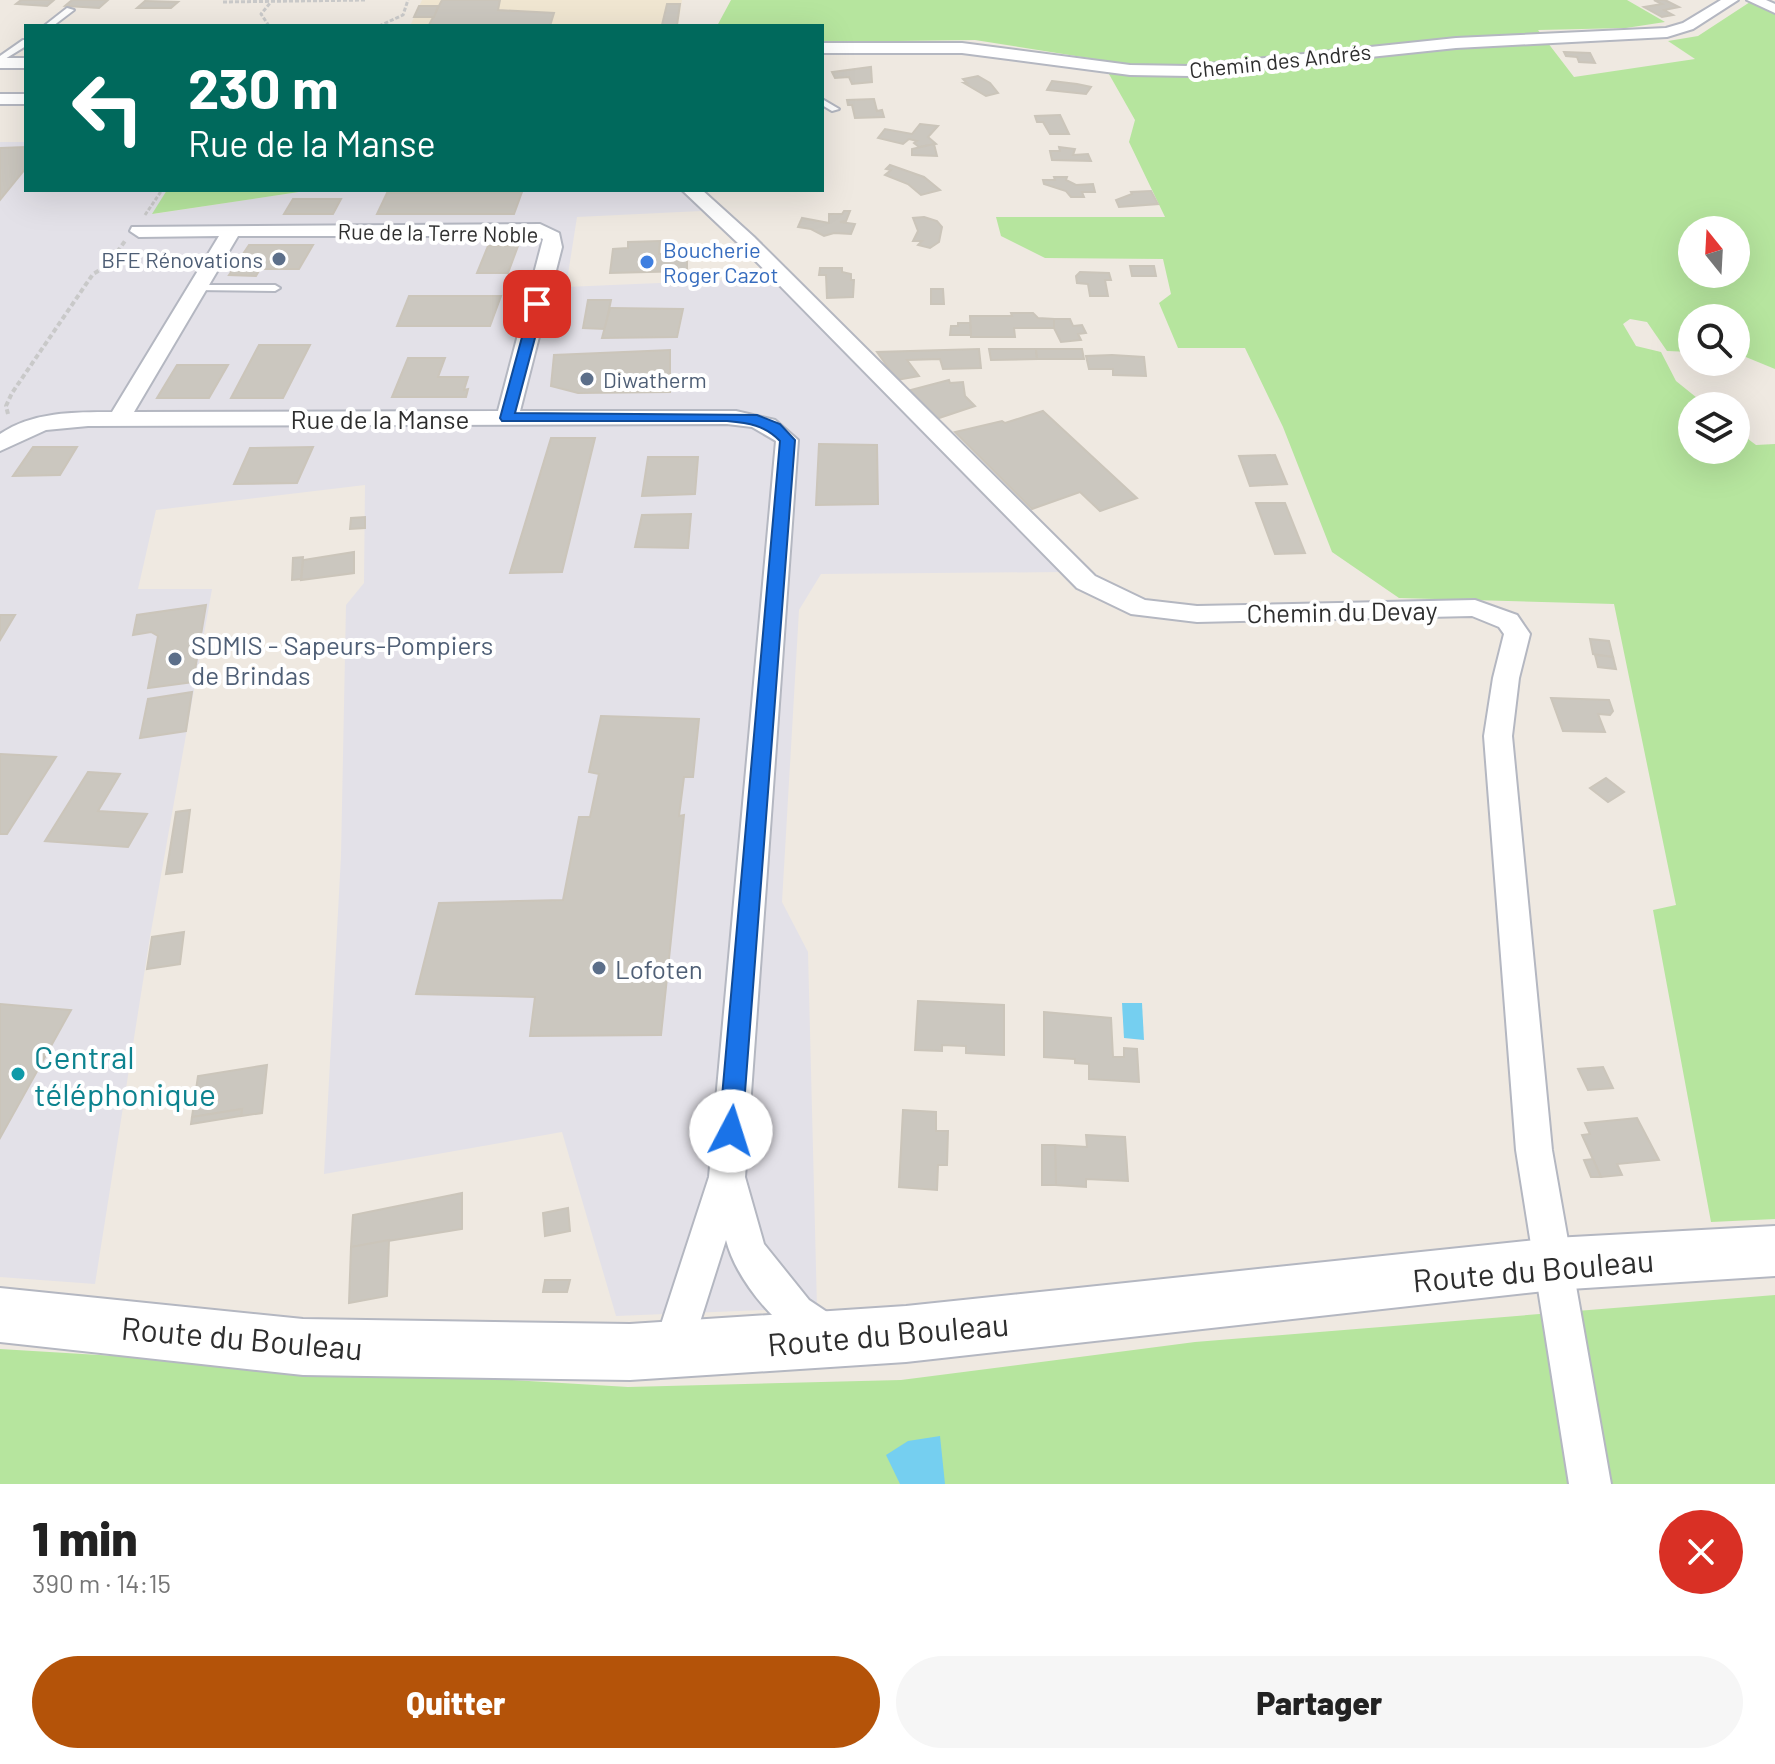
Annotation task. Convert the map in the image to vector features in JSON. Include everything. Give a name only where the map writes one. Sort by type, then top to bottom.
[{"type":"main road","name":"Route du Bouleau","points":[[0,1315],[303,1347],[630,1352],[833,1339],[1554,1264],[1775,1251]]},
{"type":"street","name":"Chemin des Andrés","points":[[824,48],[962,48],[1028,54],[1105,68],[1190,71],[1441,44],[1667,32],[1688,26],[1731,0]]},
{"type":"street","points":[[1754,0],[1775,9]]},
{"type":"street","points":[[0,62],[24,63]]},
{"type":"street","points":[[0,99],[24,99]]},
{"type":"street","name":"Chemin du Devay","points":[[693,192],[747,241],[1086,582],[1140,608],[1197,614],[1475,608],[1508,621],[1517,634],[1506,678],[1498,736],[1534,1150],[1590,1484]]},
{"type":"street","points":[[119,419],[232,230]]},
{"type":"street","name":"Rue de la Terre Noble","points":[[139,231],[522,230],[547,233],[552,237],[552,247],[507,418]]},
{"type":"street","name":"Rue de la Manse","points":[[6,440],[56,420],[727,417],[757,419],[775,427],[787,440],[727,1177]]},
{"type":"street","points":[[727,1177],[748,1253],[795,1313],[833,1339]]},
{"type":"street","points":[[673,1349],[727,1177]]},
{"type":"lane","points":[[51,24],[70,10]]},
{"type":"lane","points":[[0,62],[24,44]]},
{"type":"lane","points":[[824,102],[835,109]]},
{"type":"lane","points":[[198,288],[275,288]]},
{"type":"path","points":[[223,2],[367,0]]},
{"type":"path","points":[[385,24],[403,15],[408,0]]},
{"type":"path","points":[[268,24],[261,14],[275,1]]},
{"type":"path","points":[[6,440],[6,406],[12,393],[93,274],[107,266],[122,243],[139,231],[161,192]]},
{"type":"shaded area","points":[[422,0],[682,0],[678,24],[411,24]]},
{"type":"shaded area","points":[[0,142],[24,142],[24,192],[166,192],[154,214],[299,192],[684,192],[701,211],[577,217],[566,287],[776,278],[1062,572],[821,574],[799,610],[782,902],[808,952],[817,1308],[616,1316],[562,1132],[324,1174],[341,856],[346,605],[364,583],[365,485],[156,510],[138,589],[212,589],[150,937],[95,1284],[0,1277]]},
{"type":"green space","points":[[731,0],[1627,0],[1665,22],[1626,28],[1538,30],[1574,77],[1695,59],[1668,41],[1698,36],[1750,2],[1775,14],[1775,369],[1750,359],[1750,304],[1678,304],[1678,351],[1667,351],[1647,322],[1630,319],[1623,324],[1636,346],[1661,352],[1676,381],[1690,392],[1678,392],[1678,464],[1750,464],[1750,440],[1756,445],[1775,444],[1775,1219],[1711,1222],[1653,910],[1676,905],[1614,604],[1399,598],[1332,552],[1283,427],[1245,348],[1178,348],[1159,303],[1171,294],[1163,259],[1045,258],[1001,236],[996,217],[1165,217],[1129,142],[1135,120],[1101,60],[975,40],[824,42],[824,24],[718,24]]},
{"type":"green space","points":[[166,192],[299,192],[152,214]]},
{"type":"green space","points":[[1775,1295],[1775,1484],[0,1484],[0,1349],[628,1387],[901,1380],[1195,1342]]},
{"type":"water","points":[[1122,1003],[1142,1003],[1144,1040],[1124,1038]]},
{"type":"water","points":[[940,1436],[945,1484],[900,1484],[886,1455],[908,1441]]},
{"type":"building","points":[[21,0],[54,0],[47,6],[16,4]]},
{"type":"building","points":[[72,0],[108,0],[99,8],[65,6]]},
{"type":"building","points":[[442,0],[500,0],[498,10],[554,13],[551,24],[430,24]]},
{"type":"building","points":[[1654,0],[1665,0],[1679,7],[1664,10],[1673,15],[1662,17],[1644,7],[1662,4]]},
{"type":"building","points":[[145,1],[178,2],[171,8],[137,8]]},
{"type":"building","points":[[667,4],[680,4],[677,24],[662,24]]},
{"type":"building","points":[[419,6],[438,6],[434,17],[414,17]]},
{"type":"building","points":[[1564,52],[1590,53],[1595,63],[1579,62],[1577,57],[1566,56]]},
{"type":"building","points":[[871,67],[872,82],[852,84],[849,77],[835,78],[832,72]]},
{"type":"building","points":[[978,76],[990,83],[998,93],[986,96],[964,83],[967,83],[963,79]]},
{"type":"building","points":[[1052,81],[1091,87],[1086,94],[1047,90]]},
{"type":"building","points":[[874,99],[877,111],[882,110],[884,117],[855,118],[852,105],[848,105],[847,100]]},
{"type":"building","points":[[1060,115],[1069,134],[1050,134],[1035,116]]},
{"type":"building","points":[[920,124],[938,126],[928,137],[936,144],[919,147],[914,143],[917,141],[909,139],[903,144],[878,138],[885,129],[912,134]]},
{"type":"building","points":[[934,144],[937,156],[912,155],[912,149]]},
{"type":"building","points":[[24,147],[24,170],[0,200],[0,148]]},
{"type":"building","points":[[1059,147],[1075,149],[1073,155],[1088,154],[1091,161],[1052,160],[1050,151],[1060,151]]},
{"type":"building","points":[[890,165],[924,177],[940,190],[921,195],[908,184],[885,175],[891,170],[886,169]]},
{"type":"building","points":[[1054,177],[1067,177],[1066,180],[1076,185],[1093,184],[1095,192],[1082,192],[1084,197],[1071,197],[1066,191],[1044,184],[1043,180],[1055,180]]},
{"type":"building","points":[[1151,191],[1158,204],[1119,207],[1116,200],[1131,192]]},
{"type":"building","points":[[522,192],[514,214],[377,214],[387,193]]},
{"type":"building","points":[[293,199],[341,199],[333,214],[284,214]]},
{"type":"building","points":[[850,211],[846,221],[840,222],[855,224],[851,234],[824,236],[798,227],[802,218],[829,223],[829,214],[842,214]]},
{"type":"building","points":[[913,218],[937,221],[942,227],[939,242],[930,248],[918,245],[922,241],[913,241],[918,231]]},
{"type":"building","points":[[660,241],[659,254],[672,253],[672,247],[687,246],[687,271],[610,273],[613,249],[628,248],[628,242]]},
{"type":"building","points":[[249,245],[313,245],[299,269],[260,269],[256,276],[229,275]]},
{"type":"building","points":[[488,246],[518,246],[508,273],[477,273]]},
{"type":"building","points":[[1130,266],[1154,266],[1156,276],[1132,276]]},
{"type":"building","points":[[820,268],[842,268],[842,272],[851,274],[851,280],[854,280],[853,297],[827,298],[826,275],[819,275]]},
{"type":"building","points":[[1080,272],[1109,273],[1111,280],[1105,280],[1108,296],[1090,296],[1088,284],[1077,283],[1076,276]]},
{"type":"building","points":[[931,289],[943,289],[944,304],[931,304]]},
{"type":"building","points":[[409,296],[501,296],[490,326],[397,326]]},
{"type":"building","points":[[588,300],[611,300],[605,329],[583,328]]},
{"type":"building","points":[[610,308],[683,309],[677,337],[602,338]]},
{"type":"building","points":[[1011,313],[1033,313],[1038,318],[1054,319],[1054,328],[1014,328],[1015,337],[971,337],[970,316],[1012,316]]},
{"type":"building","points":[[1054,319],[1070,319],[1073,326],[1082,325],[1086,333],[1078,334],[1081,340],[1061,342],[1054,328]]},
{"type":"building","points":[[958,323],[970,323],[971,335],[950,335],[951,326],[958,326]]},
{"type":"building","points":[[259,345],[310,345],[283,398],[231,398]]},
{"type":"building","points":[[979,349],[981,368],[943,369],[940,359],[907,360],[919,376],[897,380],[877,352]]},
{"type":"building","points":[[989,349],[1036,349],[1037,359],[991,360]]},
{"type":"building","points":[[1036,349],[1082,349],[1084,359],[1037,359]]},
{"type":"building","points":[[670,350],[670,392],[578,393],[551,386],[554,355]]},
{"type":"building","points":[[1086,356],[1144,357],[1146,376],[1113,375],[1113,369],[1089,369]]},
{"type":"building","points":[[408,358],[445,358],[438,377],[468,377],[464,390],[468,389],[466,397],[392,397]]},
{"type":"building","points":[[177,365],[228,365],[209,398],[157,398]]},
{"type":"building","points":[[949,380],[950,383],[963,382],[965,396],[975,406],[936,419],[907,391]]},
{"type":"building","points":[[1043,411],[1137,498],[1100,511],[1080,492],[1032,509],[955,432],[1002,421],[1005,423]]},
{"type":"building","points":[[551,438],[595,438],[562,572],[510,573]]},
{"type":"building","points":[[819,444],[877,445],[878,504],[816,505]]},
{"type":"building","points":[[33,447],[77,447],[60,475],[13,476]]},
{"type":"building","points":[[313,447],[297,483],[234,484],[250,448]]},
{"type":"building","points":[[1275,455],[1287,484],[1250,486],[1239,456]]},
{"type":"building","points":[[648,457],[698,457],[695,494],[642,496]]},
{"type":"building","points":[[1256,503],[1285,503],[1305,553],[1275,554]]},
{"type":"building","points":[[691,514],[688,548],[635,547],[642,515]]},
{"type":"building","points":[[365,517],[365,528],[350,529],[351,518]]},
{"type":"building","points":[[354,552],[354,573],[301,580],[303,560]]},
{"type":"building","points":[[303,557],[301,579],[292,580],[293,558]]},
{"type":"building","name":"SDMIS - Sapeurs-Pompiers de Brindas","points":[[206,605],[193,682],[148,688],[158,636],[151,632],[133,635],[137,615]]},
{"type":"building","points":[[0,615],[15,615],[0,640]]},
{"type":"building","points":[[1590,639],[1609,641],[1613,657],[1593,654]]},
{"type":"building","points":[[1595,655],[1613,657],[1616,669],[1598,667]]},
{"type":"building","points":[[192,692],[186,731],[140,738],[148,699]]},
{"type":"building","points":[[1551,698],[1609,700],[1613,711],[1610,715],[1598,714],[1605,732],[1563,731]]},
{"type":"building","points":[[601,716],[699,719],[693,777],[684,777],[679,816],[684,815],[661,1035],[530,1036],[535,997],[416,994],[439,903],[563,900],[579,817],[590,817],[599,774],[589,772]]},
{"type":"building","points":[[0,754],[56,757],[7,834],[0,834]]},
{"type":"building","points":[[88,772],[120,774],[98,811],[147,814],[128,847],[45,841]]},
{"type":"building","points":[[1606,778],[1624,792],[1608,802],[1590,788]]},
{"type":"building","points":[[190,810],[182,872],[166,874],[176,812]]},
{"type":"building","points":[[184,932],[180,964],[147,969],[152,937]]},
{"type":"building","points":[[918,1001],[1004,1005],[1004,1055],[966,1053],[966,1046],[942,1045],[942,1051],[915,1050]]},
{"type":"building","name":"Central téléphonique","points":[[0,1004],[71,1010],[0,1138]]},
{"type":"building","points":[[1044,1012],[1111,1018],[1113,1057],[1124,1057],[1124,1048],[1137,1049],[1139,1082],[1089,1079],[1089,1064],[1075,1063],[1075,1059],[1044,1057]]},
{"type":"building","points":[[267,1065],[262,1113],[241,1116],[242,1109],[192,1117],[198,1076]]},
{"type":"building","points":[[1603,1067],[1613,1088],[1588,1090],[1578,1069]]},
{"type":"building","points":[[242,1109],[241,1116],[191,1124],[192,1117]]},
{"type":"building","points":[[903,1110],[936,1112],[936,1131],[948,1131],[947,1165],[938,1165],[937,1190],[899,1187]]},
{"type":"building","points":[[1637,1118],[1659,1160],[1617,1164],[1622,1175],[1601,1177],[1582,1135],[1590,1134],[1585,1123]]},
{"type":"building","points":[[1086,1135],[1125,1137],[1128,1181],[1086,1179],[1086,1187],[1056,1185],[1055,1145],[1087,1147]]},
{"type":"building","points":[[1042,1145],[1055,1145],[1056,1185],[1042,1185]]},
{"type":"building","points":[[1593,1159],[1601,1177],[1591,1177],[1584,1160]]},
{"type":"building","points":[[462,1193],[462,1229],[351,1247],[353,1215]]},
{"type":"building","points":[[568,1208],[570,1231],[545,1236],[543,1213]]},
{"type":"building","points":[[389,1240],[387,1296],[349,1303],[351,1247]]},
{"type":"building","points":[[545,1280],[570,1280],[567,1292],[543,1292]]},
{"type":"place","name":"BFE Rénovations","points":[[279,259]]},
{"type":"place","name":"Boucherie Roger Cazot","points":[[647,262]]},
{"type":"place","name":"Diwatherm","points":[[587,379]]},
{"type":"place","name":"SDMIS - Sapeurs-Pompiers de Brindas","points":[[175,659]]},
{"type":"place","name":"Lofoten","points":[[599,968]]},
{"type":"place","name":"Central téléphonique","points":[[18,1074]]},
{"type":"route","points":[[537,304],[507,418],[757,419],[775,427],[787,440],[731,1131]]}]
